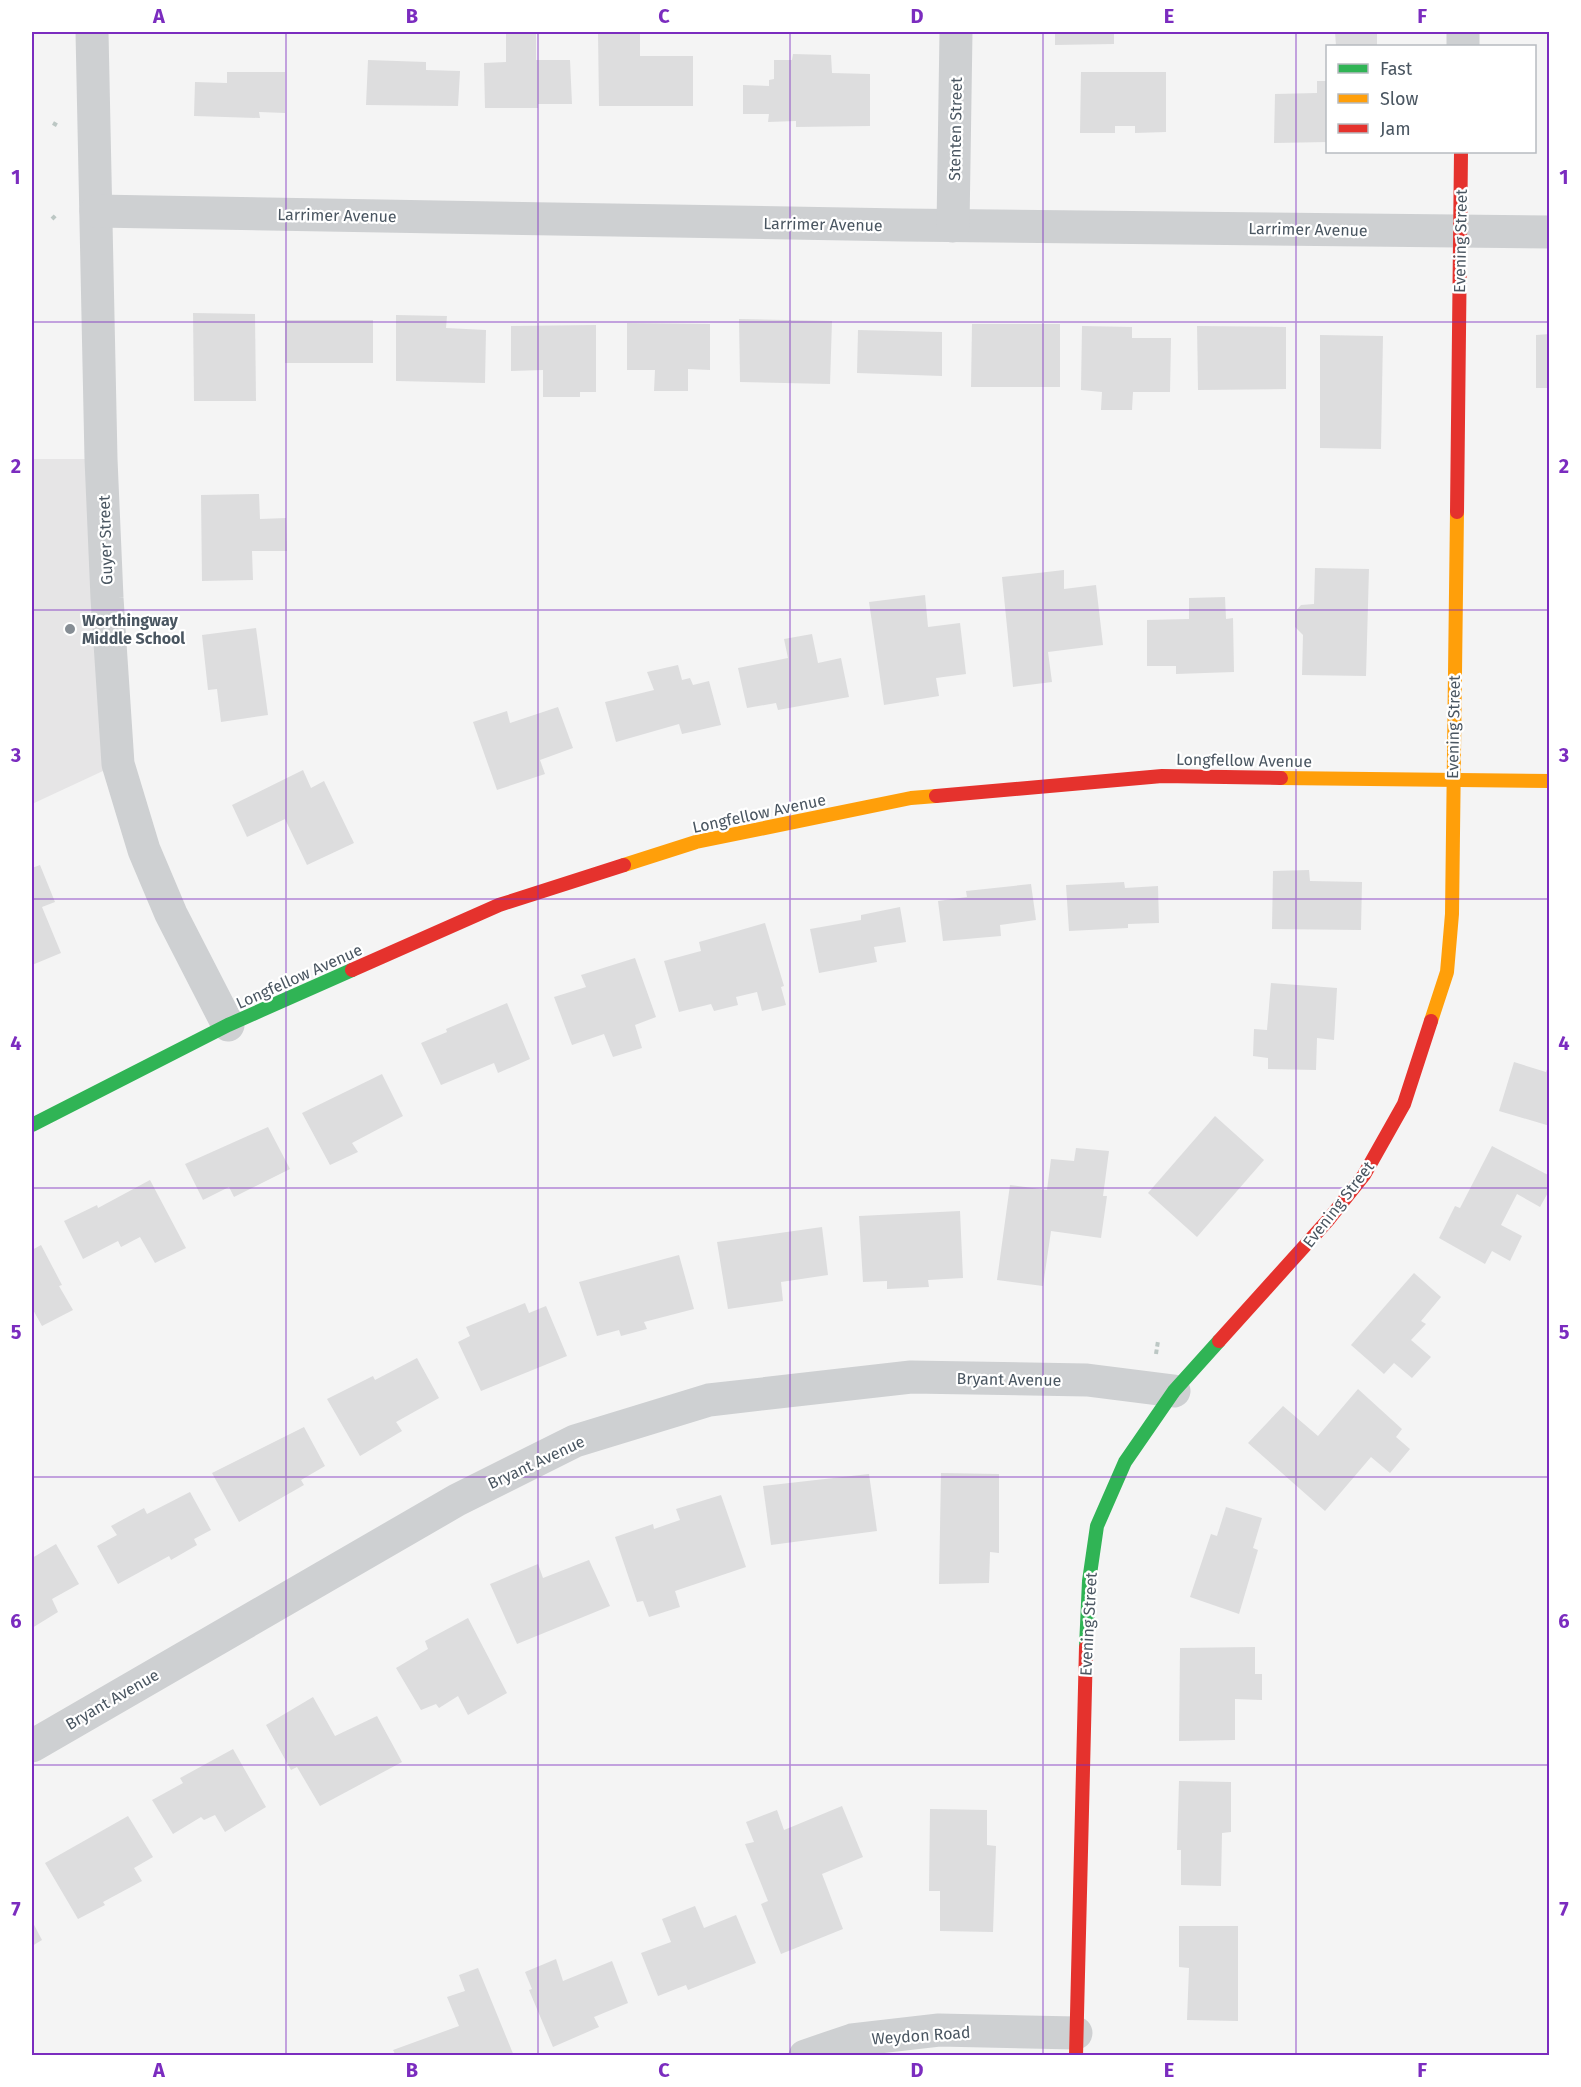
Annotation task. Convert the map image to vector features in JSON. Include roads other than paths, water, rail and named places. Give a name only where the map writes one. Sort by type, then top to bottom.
[{"type":"street","name":"Guyer Street","points":[[92,32],[101,459],[118,764],[144,850],[171,914],[228,1025]]},
{"type":"street","name":"Stenten Street","points":[[953,226],[956,32]]},
{"type":"street","name":"Evening Street","points":[[1076,2044],[1086,1630],[1089,1581],[1097,1526],[1125,1462],[1174,1391],[1329,1219],[1364,1176],[1404,1104],[1447,972],[1452,914],[1461,153]]},
{"type":"street","name":"Larrimer Avenue","points":[[96,211],[953,226],[1550,232]]},
{"type":"street","name":"Longfellow Avenue","points":[[32,1125],[228,1025],[499,905],[696,842],[911,798],[1162,776],[1550,781]]},
{"type":"street","name":"Bryant Avenue","points":[[32,1746],[457,1500],[575,1441],[709,1400],[911,1377],[1088,1380],[1174,1391]]},
{"type":"street","name":"Weydon Road","points":[[805,2055],[852,2040],[939,2030],[1076,2044]]},
{"type":"place","name":"Worthingway Middle School","points":[[70,629]]}]
